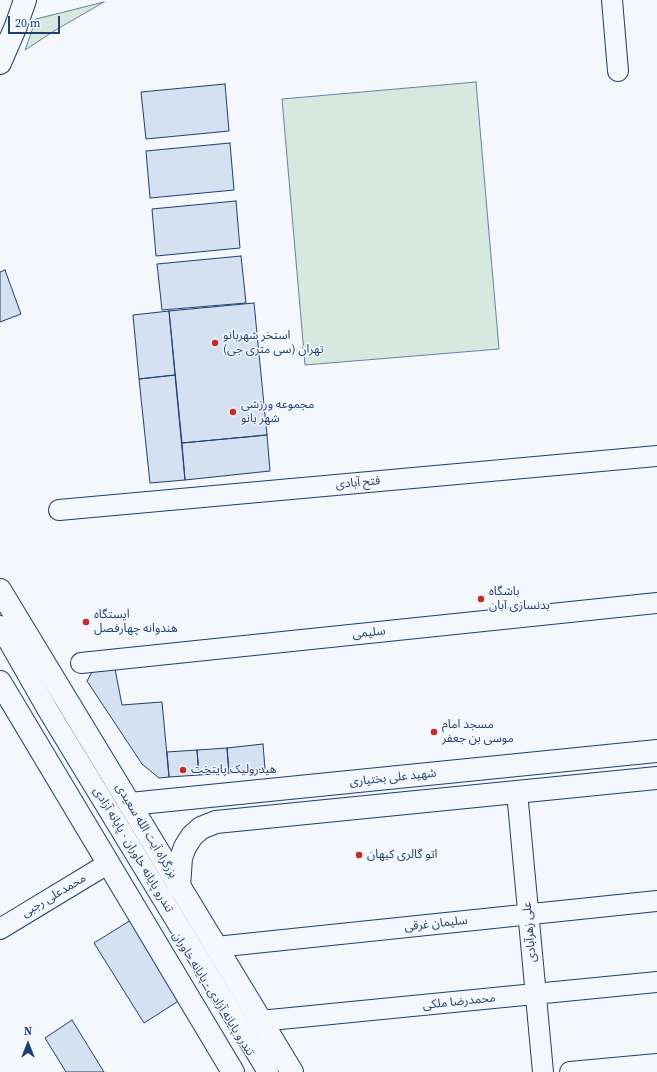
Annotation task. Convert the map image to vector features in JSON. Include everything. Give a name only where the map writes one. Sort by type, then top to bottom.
[{"type":"main road","points":[[0,63],[16,26],[25,0]]},
{"type":"main road","name":"بزرگراه آیت الله سعیدی","points":[[0,590],[130,804],[178,887],[292,1072]]},
{"type":"main road","points":[[0,682],[233,1072]]},
{"type":"main road","name":"شهید علی بختیاری","points":[[130,804],[657,751]]},
{"type":"main road","points":[[178,887],[181,858],[185,847],[192,836],[201,828],[216,822],[657,778]]},
{"type":"street","points":[[612,0],[618,71]]},
{"type":"street","name":"فتح آبادی","points":[[60,510],[657,456]]},
{"type":"street","name":"سلیمی","points":[[81,663],[657,603]]},
{"type":"street","name":"تندرو پایانه خاوران - پایانه آزادی","points":[[0,626],[49,712],[268,1072]]},
{"type":"street","name":"تندرو پایانه آزادی - پایانه خاوران","points":[[0,651],[62,756],[155,901],[261,1072]]},
{"type":"street","name":"علی زهرآبادی","points":[[517,792],[543,1072]]},
{"type":"street","name":"محمدعلی رجبی","points":[[0,929],[109,863]]},
{"type":"street","name":"سلیمان غرقی","points":[[216,947],[657,901]]},
{"type":"street","name":"محمدرضا ملکی","points":[[260,1021],[657,982]]},
{"type":"street","points":[[570,1072],[657,1064]]},
{"type":"shaded area","points":[[104,2],[54,31],[25,50],[36,19]]},
{"type":"shaded area","points":[[476,82],[499,349],[305,365],[282,99]]},
{"type":"building","points":[[225,84],[229,131],[146,139],[141,92]]},
{"type":"building","points":[[230,143],[234,190],[150,198],[146,151]]},
{"type":"building","points":[[236,201],[240,248],[156,256],[152,209]]},
{"type":"building","points":[[241,256],[246,303],[162,310],[157,264]]},
{"type":"building","points":[[5,270],[21,314],[0,322],[0,272]]},
{"type":"building","name":"استخر شهربانو تهران (سی متری جی)","points":[[254,303],[267,435],[182,443],[169,311]]},
{"type":"building","points":[[169,311],[175,375],[139,379],[133,315]]},
{"type":"building","points":[[175,375],[185,480],[150,483],[139,379]]},
{"type":"building","points":[[267,435],[270,471],[185,480],[182,443]]},
{"type":"building","points":[[115,669],[122,705],[162,702],[169,777],[159,778],[142,764],[87,681],[93,670]]},
{"type":"building","points":[[263,744],[265,769],[229,773],[227,748]]},
{"type":"building","points":[[227,748],[229,773],[199,775],[197,750]]},
{"type":"building","points":[[197,750],[199,775],[169,777],[167,752]]},
{"type":"building","points":[[131,920],[180,1000],[144,1023],[94,943]]},
{"type":"building","points":[[72,1020],[104,1072],[66,1072],[45,1038]]},
{"type":"place","name":"استخر شهربانو تهران (سی متری جی)","points":[[215,343]]},
{"type":"place","name":"مجموعه ورزشی شهر بانو","points":[[233,412]]},
{"type":"place","name":"باشگاه بدنسازی آبان","points":[[481,599]]},
{"type":"place","name":"ایستگاه هندوانه چهارفصل","points":[[86,622]]},
{"type":"place","name":"مسجد امام موسی بن جعفر","points":[[434,732]]},
{"type":"place","name":"هیدرولیک پایتخت","points":[[183,770]]},
{"type":"place","name":"اتو گالری کیهان","points":[[359,855]]}]
